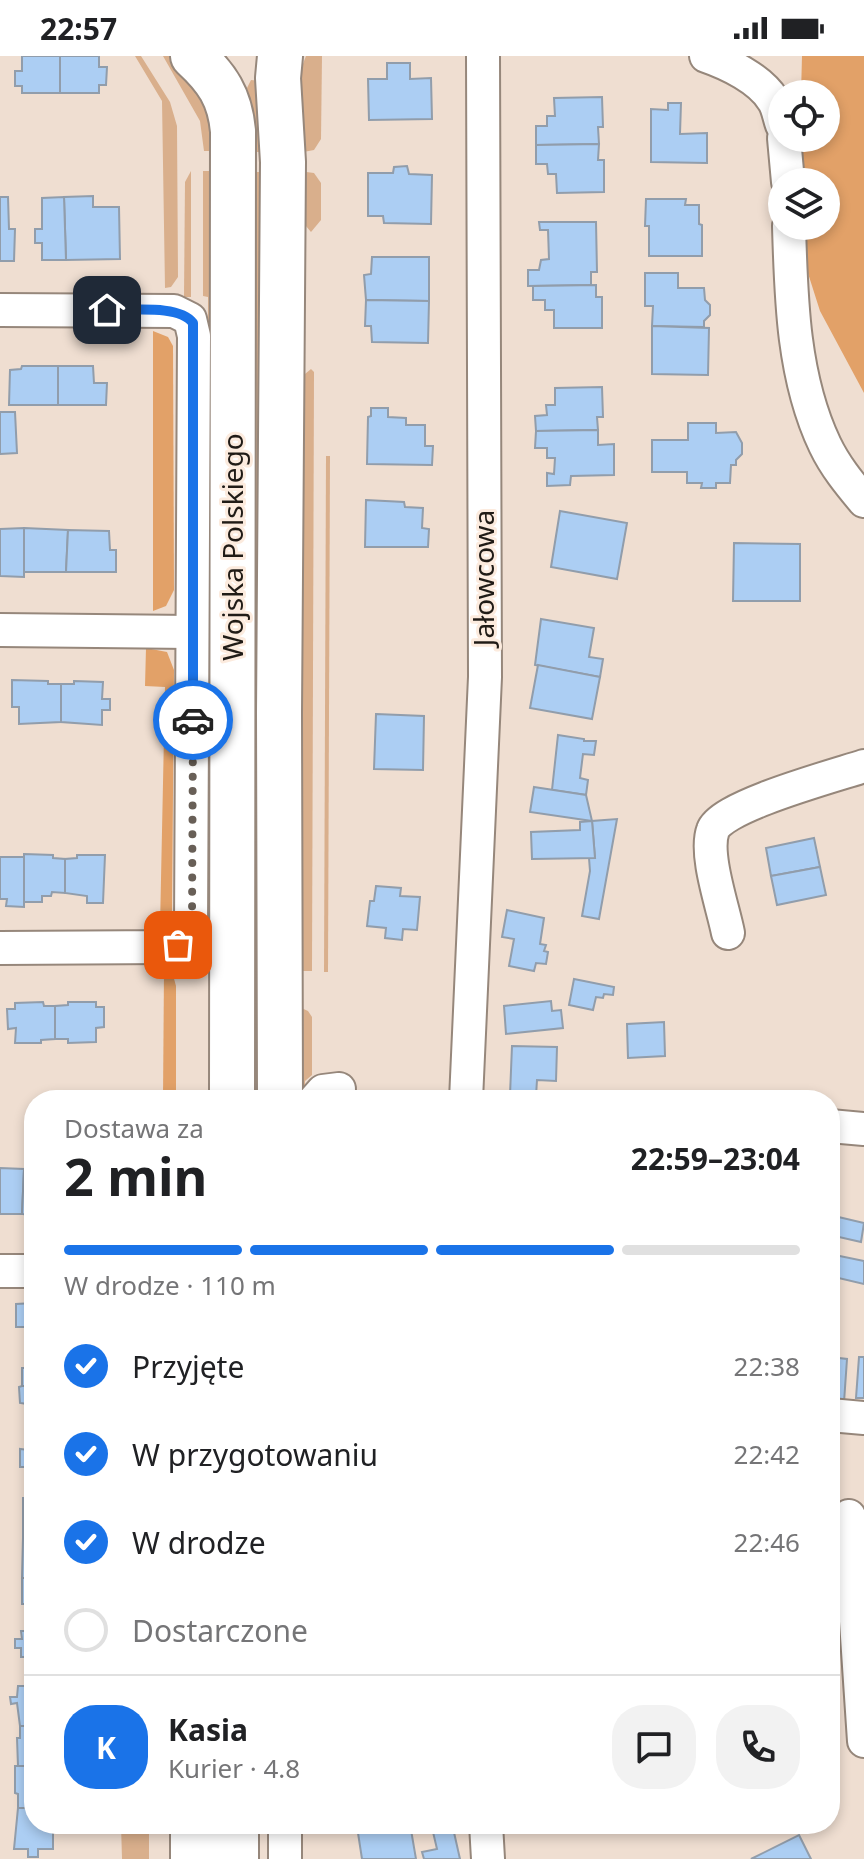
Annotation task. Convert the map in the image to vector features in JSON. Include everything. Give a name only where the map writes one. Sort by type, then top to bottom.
[{"type":"main road","name":"Wojska Polskiego","points":[[193,56],[222,88],[229,103],[233,131],[232,1090]]},
{"type":"main road","points":[[201,56],[222,65],[244,67],[268,56]]},
{"type":"main road","name":"Wojska Polskiego","points":[[280,56],[283,219],[280,1090]]},
{"type":"main road","points":[[193,1834],[193,1859]]},
{"type":"main road","points":[[236,1834],[236,1859]]},
{"type":"street","name":"Jałowcowa","points":[[466,1090],[485,677],[483,56]]},
{"type":"street","points":[[706,56],[729,66],[768,94]]},
{"type":"street","points":[[789,240],[790,286],[804,384],[826,447],[841,473],[864,501]]},
{"type":"street","name":"Wojska Polskiego","points":[[0,310],[174,311],[186,315],[193,323],[194,336],[191,928],[182,942],[169,947],[0,948]]},
{"type":"street","points":[[0,630],[192,632]]},
{"type":"street","points":[[728,933],[711,849],[713,830],[720,819],[742,807],[864,766]]},
{"type":"street","points":[[840,1127],[864,1129]]},
{"type":"street","points":[[0,1271],[24,1271]]},
{"type":"street","points":[[840,1416],[864,1418]]},
{"type":"street","points":[[849,1516],[864,1741]]},
{"type":"street","points":[[285,1834],[285,1859]]},
{"type":"street","points":[[487,1834],[488,1859]]},
{"type":"shaded area","points":[[135,56],[141,56],[170,102],[177,126],[178,277],[171,287],[165,288],[162,101]]},
{"type":"shaded area","points":[[163,56],[170,56],[177,67],[204,92],[218,151],[204,151],[200,121]]},
{"type":"shaded area","points":[[306,56],[322,56],[321,139],[314,150],[298,153],[296,82]]},
{"type":"shaded area","points":[[802,56],[864,56],[864,393],[820,311],[806,267],[805,240],[840,240],[840,168],[802,168],[802,152],[840,152],[840,80],[801,80]]},
{"type":"shaded area","points":[[251,80],[261,81],[266,152],[251,152],[247,88]]},
{"type":"shaded area","points":[[191,171],[191,297],[184,297],[185,182]]},
{"type":"shaded area","points":[[203,171],[218,171],[216,961],[206,961],[208,297],[203,296]]},
{"type":"shaded area","points":[[299,171],[314,173],[321,183],[321,220],[311,232],[300,219]]},
{"type":"shaded area","points":[[251,172],[266,172],[263,971],[249,970]]},
{"type":"shaded area","points":[[153,331],[168,337],[173,346],[174,590],[166,606],[153,611]]},
{"type":"shaded area","points":[[311,369],[314,372],[312,971],[297,971],[299,379]]},
{"type":"shaded area","points":[[326,456],[330,456],[328,972],[324,972]]},
{"type":"shaded area","points":[[146,648],[167,652],[174,670],[172,913],[167,924],[160,927],[165,687],[145,686]]},
{"type":"shaded area","points":[[164,970],[173,975],[176,986],[176,1090],[163,1090]]},
{"type":"shaded area","points":[[297,1006],[308,1011],[312,1017],[312,1075],[305,1081],[305,1090],[296,1090]]},
{"type":"shaded area","points":[[121,1834],[149,1834],[149,1859],[122,1859]]},
{"type":"building","points":[[22,56],[60,56],[60,93],[22,93],[22,86],[15,86],[15,71],[22,71]]},
{"type":"building","points":[[60,56],[99,56],[99,67],[107,67],[106,85],[99,85],[99,93],[60,93]]},
{"type":"building","points":[[387,63],[410,63],[410,79],[431,78],[432,119],[369,120],[368,79],[387,79]]},
{"type":"building","points":[[602,97],[603,127],[598,127],[599,144],[536,145],[536,126],[547,126],[547,116],[555,116],[554,98]]},
{"type":"building","points":[[668,103],[681,103],[680,134],[707,133],[707,163],[651,162],[651,109],[668,110]]},
{"type":"building","points":[[599,144],[598,160],[604,160],[604,192],[557,193],[556,174],[548,174],[547,164],[536,164],[536,145]]},
{"type":"building","points":[[407,166],[409,174],[432,175],[431,224],[384,223],[383,216],[368,216],[368,173],[393,173],[394,167]]},
{"type":"building","points":[[93,196],[93,207],[119,207],[120,259],[66,260],[64,197]]},
{"type":"building","points":[[0,197],[8,197],[9,229],[15,229],[14,261],[0,261]]},
{"type":"building","points":[[64,197],[66,260],[42,260],[42,243],[35,243],[35,229],[42,229],[42,198]]},
{"type":"building","points":[[646,199],[686,199],[685,205],[699,205],[702,256],[649,256],[649,226],[645,226]]},
{"type":"building","points":[[539,222],[596,222],[597,272],[591,272],[591,285],[528,286],[528,270],[539,270],[541,260],[549,259],[548,230],[540,230]]},
{"type":"building","points":[[372,257],[429,257],[429,301],[366,300],[364,275],[371,274]]},
{"type":"building","points":[[645,273],[678,273],[678,288],[704,288],[710,315],[704,321],[704,327],[652,326],[653,306],[645,306]]},
{"type":"building","points":[[596,285],[596,297],[602,297],[602,328],[554,328],[554,310],[545,310],[545,300],[533,300],[533,286]]},
{"type":"building","points":[[366,300],[429,301],[428,343],[372,342],[371,326],[365,326]]},
{"type":"building","points":[[652,326],[709,328],[708,375],[652,374]]},
{"type":"building","points":[[22,366],[58,366],[58,405],[9,405],[10,370],[21,369]]},
{"type":"building","points":[[58,366],[93,366],[94,383],[107,383],[106,405],[58,405]]},
{"type":"building","points":[[602,387],[603,417],[597,417],[598,430],[536,431],[535,416],[547,415],[546,405],[555,405],[555,388]]},
{"type":"building","points":[[371,408],[388,408],[388,417],[406,418],[406,425],[425,425],[425,446],[433,446],[432,465],[367,464]]},
{"type":"building","points":[[0,412],[15,412],[17,453],[0,454]]},
{"type":"building","points":[[688,423],[716,423],[716,433],[736,432],[742,443],[742,454],[736,465],[731,465],[730,483],[716,483],[716,488],[701,488],[702,483],[687,483],[687,472],[652,472],[652,440],[688,440]]},
{"type":"building","points":[[598,430],[598,445],[614,444],[614,475],[571,476],[570,485],[547,486],[547,473],[554,474],[555,458],[547,458],[547,448],[535,448],[536,431]]},
{"type":"building","points":[[366,500],[404,502],[405,507],[423,508],[422,528],[429,529],[428,547],[365,547]]},
{"type":"building","points":[[560,511],[627,523],[617,579],[551,567]]},
{"type":"building","points":[[24,528],[68,530],[66,572],[24,572]]},
{"type":"building","points":[[24,528],[24,577],[0,576],[0,529]]},
{"type":"building","points":[[68,530],[109,531],[110,550],[116,550],[116,572],[66,572]]},
{"type":"building","points":[[734,543],[800,544],[800,601],[733,601]]},
{"type":"building","points":[[541,619],[594,628],[589,657],[603,659],[600,677],[535,665]]},
{"type":"building","points":[[538,665],[600,677],[592,719],[530,708]]},
{"type":"building","points":[[12,680],[61,684],[61,722],[19,724],[19,707],[12,707]]},
{"type":"building","points":[[74,681],[103,682],[102,699],[110,699],[110,710],[102,710],[102,725],[61,722],[61,684],[74,684]]},
{"type":"building","points":[[376,714],[424,716],[423,770],[374,769]]},
{"type":"building","points":[[558,735],[596,741],[594,755],[583,754],[580,778],[588,780],[586,795],[552,790]]},
{"type":"building","points":[[534,787],[586,795],[592,821],[530,812]]},
{"type":"building","points":[[617,819],[599,919],[582,916],[590,871],[589,858],[595,858],[592,821]]},
{"type":"building","points":[[592,821],[595,858],[532,859],[531,832],[580,830],[580,822]]},
{"type":"building","points":[[814,838],[820,867],[771,876],[766,848]]},
{"type":"building","points":[[24,854],[53,855],[53,858],[65,859],[65,893],[52,892],[51,896],[42,896],[42,902],[24,902]]},
{"type":"building","points":[[77,855],[105,855],[103,903],[87,903],[87,896],[65,893],[65,859],[77,858]]},
{"type":"building","points":[[0,857],[24,857],[24,907],[6,906],[7,899],[0,899]]},
{"type":"building","points":[[820,867],[826,895],[777,905],[771,876]]},
{"type":"building","points":[[376,886],[401,888],[400,896],[420,897],[417,930],[403,929],[402,940],[385,938],[386,928],[367,926],[370,901],[374,901]]},
{"type":"building","points":[[507,910],[544,918],[540,944],[546,945],[546,964],[536,963],[534,971],[509,966],[514,939],[502,937]]},
{"type":"building","points":[[574,979],[614,987],[613,995],[596,997],[593,1010],[569,1005]]},
{"type":"building","points":[[551,1001],[552,1011],[561,1010],[563,1028],[506,1034],[504,1006]]},
{"type":"building","points":[[43,1002],[44,1006],[55,1006],[55,1039],[41,1040],[41,1043],[15,1043],[16,1028],[8,1029],[7,1009],[15,1009],[15,1003]]},
{"type":"building","points":[[68,1002],[96,1002],[96,1007],[104,1007],[104,1027],[96,1028],[96,1042],[68,1043],[68,1039],[55,1039],[55,1006],[68,1005]]},
{"type":"building","points":[[664,1022],[665,1056],[628,1058],[627,1024]]},
{"type":"building","points":[[512,1046],[557,1047],[556,1081],[537,1080],[536,1090],[510,1090]]},
{"type":"building","points":[[0,1168],[24,1169],[22,1214],[0,1214]]},
{"type":"building","points":[[24,1169],[24,1214],[22,1214]]},
{"type":"building","points":[[840,1217],[864,1223],[861,1242],[840,1237]]},
{"type":"building","points":[[840,1256],[864,1261],[864,1284],[840,1278]]},
{"type":"building","points":[[16,1304],[24,1304],[24,1327],[16,1327]]},
{"type":"building","points":[[859,1357],[864,1357],[864,1398],[856,1398]]},
{"type":"building","points":[[840,1358],[847,1359],[844,1402],[840,1401]]},
{"type":"building","points":[[24,1386],[24,1404],[20,1403],[19,1387]]},
{"type":"building","points":[[20,1449],[24,1450],[24,1467],[20,1467]]},
{"type":"building","points":[[23,1538],[24,1538],[24,1578]]},
{"type":"building","points":[[22,1578],[24,1578],[24,1604]]},
{"type":"building","points":[[21,1631],[24,1631],[24,1657],[21,1657],[21,1648],[15,1648],[15,1639],[22,1639]]},
{"type":"building","points":[[18,1686],[24,1686],[24,1726],[20,1726],[17,1703],[11,1704],[10,1697],[17,1697]]},
{"type":"building","points":[[20,1726],[24,1726],[24,1766],[18,1766],[17,1738],[20,1738]]},
{"type":"building","points":[[15,1766],[24,1766],[24,1808],[18,1808],[18,1794],[15,1793]]},
{"type":"building","points":[[18,1808],[24,1808],[24,1834],[53,1834],[53,1849],[38,1849],[38,1857],[28,1857],[28,1849],[14,1849]]},
{"type":"building","points":[[358,1834],[412,1834],[416,1859],[362,1859]]},
{"type":"building","points":[[433,1834],[454,1834],[460,1859],[424,1859],[422,1852],[437,1849]]},
{"type":"building","points":[[799,1835],[811,1859],[751,1859]]},
{"type":"way so far","points":[[178,945],[188,934],[192,921],[193,720]]},
{"type":"route","points":[[107,310],[174,311],[186,315],[193,323],[193,720]]}]
